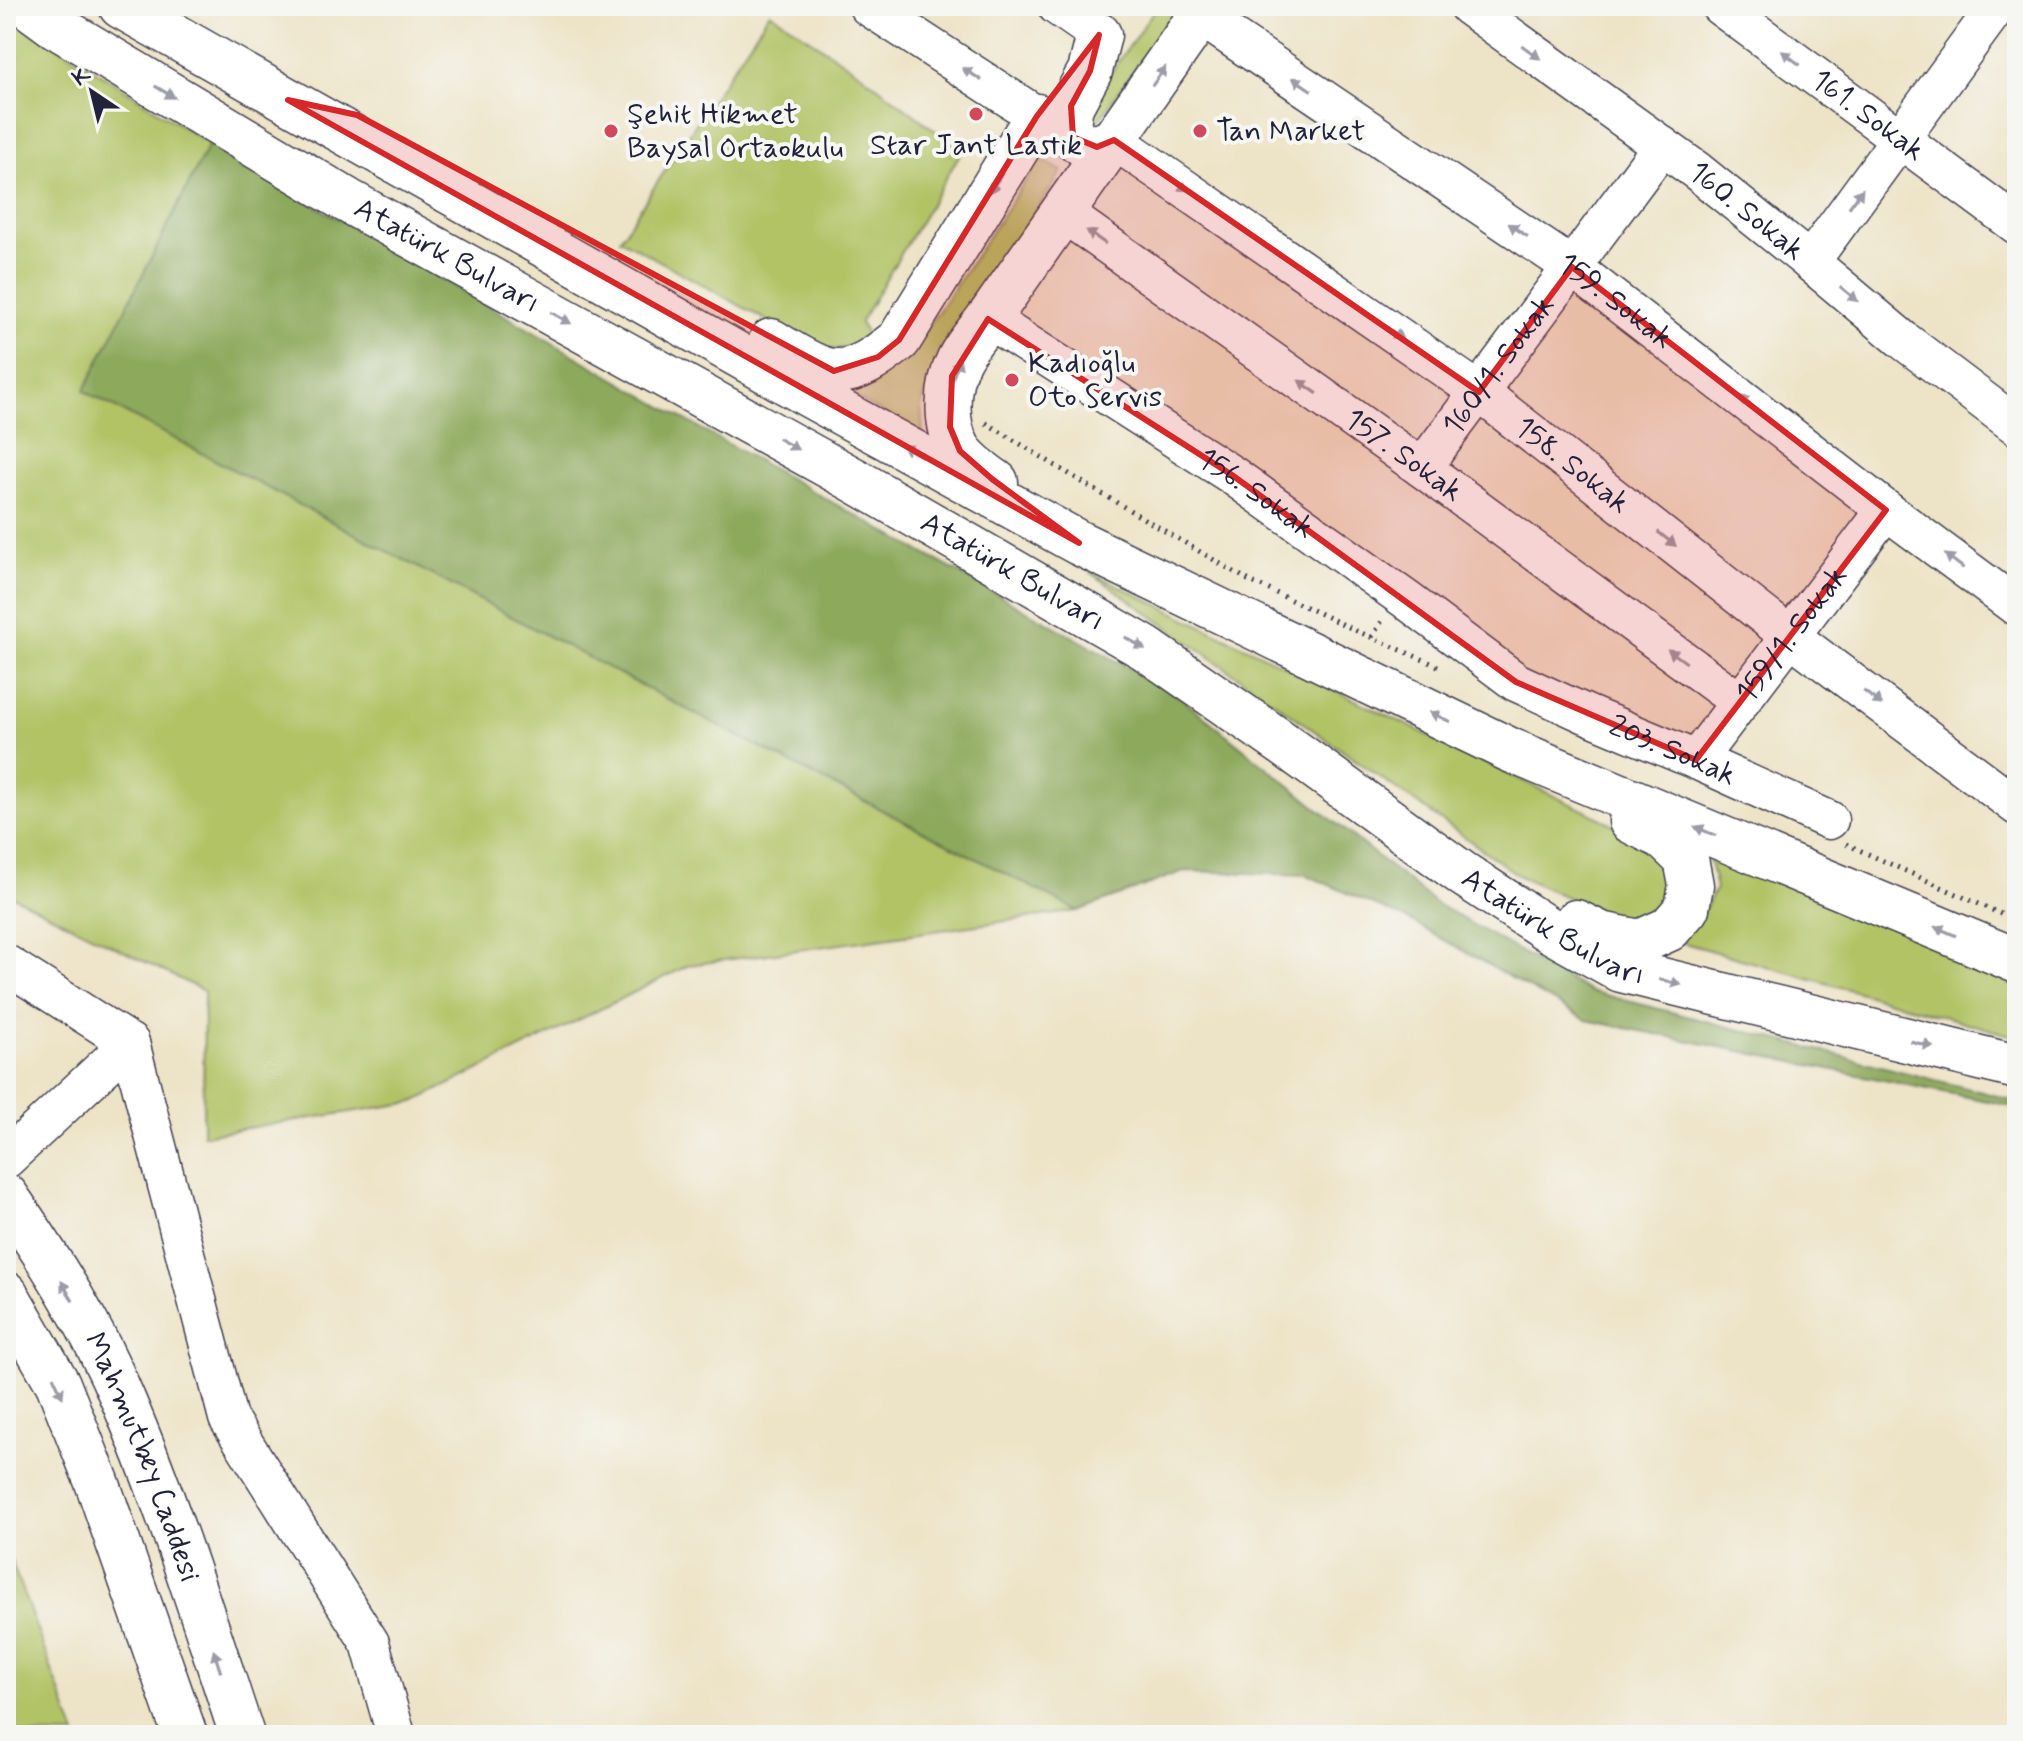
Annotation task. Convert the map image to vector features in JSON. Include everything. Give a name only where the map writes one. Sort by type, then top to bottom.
[{"type":"main road","name":"Atatürk Bulvarı","points":[[28,6],[54,25],[348,201],[856,481],[1145,648],[1463,874],[1549,930],[1621,970],[2017,1067]]},
{"type":"main road","name":"Atatürk Bulvarı","points":[[121,6],[811,396],[1079,543],[1510,750],[2017,961]]},
{"type":"main road","points":[[1079,543],[960,451],[950,427],[948,407],[952,376],[959,358],[1204,11]]},
{"type":"main road","points":[[288,100],[357,115],[814,365],[834,371],[853,368],[878,357],[899,340],[1037,116],[1110,21]]},
{"type":"main road","points":[[1110,21],[1090,71],[1071,106],[1068,123],[1073,137],[1084,145],[1097,147],[1114,140]]},
{"type":"main road","points":[[1432,851],[1496,871],[1561,915],[1601,934],[1640,942],[1669,929],[1687,908],[1691,885],[1686,859],[1663,837],[1560,791],[1510,750]]},
{"type":"main road","name":"Mahmutbey Caddesi","points":[[6,1196],[42,1247],[124,1400],[187,1568],[242,1735]]},
{"type":"main road","name":"Mahmutbey Caddesi","points":[[6,1294],[58,1384],[102,1496],[185,1735]]},
{"type":"street","points":[[868,6],[1037,116]]},
{"type":"street","points":[[1057,6],[1110,21]]},
{"type":"street","name":"160. Sokak","points":[[1468,6],[1697,171],[1903,340],[2017,426]]},
{"type":"street","name":"161. Sokak","points":[[1720,6],[2017,225]]},
{"type":"street","points":[[1810,262],[1997,6],[2017,21]]},
{"type":"street","name":"159. Sokak","points":[[1204,11],[1572,267],[1886,510],[2017,607]]},
{"type":"street","name":"158. Sokak","points":[[1114,140],[1479,392],[1790,636],[2017,806]]},
{"type":"street","name":"160/1. Sokak","points":[[1422,468],[1662,146]]},
{"type":"street","name":"157. Sokak","points":[[1063,213],[1422,468],[1740,702]]},
{"type":"street","name":"156. Sokak","points":[[988,319],[1232,475],[1516,682]]},
{"type":"street","name":"159/1. Sokak","points":[[1696,760],[1886,510]]},
{"type":"street","name":"203. Sokak","points":[[1516,682],[1829,820]]},
{"type":"street","points":[[6,964],[130,1043],[228,1418],[370,1643],[396,1735]]},
{"type":"street","points":[[6,1159],[130,1043]]},
{"type":"highlighted area","points":[[1099,35],[1090,71],[1071,106],[1073,137],[1097,147],[1114,140],[1479,392],[1572,267],[1886,510],[1696,760],[1516,682],[1232,475],[988,319],[952,376],[950,427],[960,451],[992,479],[1079,543],[288,100],[357,115],[834,371],[878,357],[899,340],[1037,116]]},
{"type":"green space","points":[[1157,6],[1178,6],[1097,123],[1082,114]]},
{"type":"green space","points":[[770,12],[861,74],[962,151],[860,323],[868,336],[842,348],[813,346],[620,239]]},
{"type":"green space","points":[[6,13],[209,144],[85,391],[709,721],[1078,911],[689,965],[414,1102],[203,1135],[204,991],[6,893]]},
{"type":"green space","points":[[209,144],[715,437],[1176,694],[1435,903],[1589,991],[2017,1101],[2017,1107],[1586,1020],[1410,921],[1307,875],[1184,871],[1078,911],[709,721],[84,391]]},
{"type":"green space","points":[[1040,159],[1062,171],[931,376],[921,407],[923,435],[840,389],[906,360]]},
{"type":"green space","points":[[1090,572],[1667,853],[1673,876],[1663,898],[1645,916],[1623,922],[1521,877]]},
{"type":"green space","points":[[1706,844],[2017,979],[2017,1037],[1677,941],[1702,914],[1716,888]]},
{"type":"green space","points":[[6,1547],[76,1735],[6,1735]]},
{"type":"place","name":"Star Jant Lastik","points":[[976,114]]},
{"type":"place","name":"Şehit Hikmet Baysal Ortaokulu","points":[[611,131]]},
{"type":"place","name":"Tan Market","points":[[1200,131]]},
{"type":"place","name":"Kadıoğlu Oto Servis","points":[[1012,380]]}]
